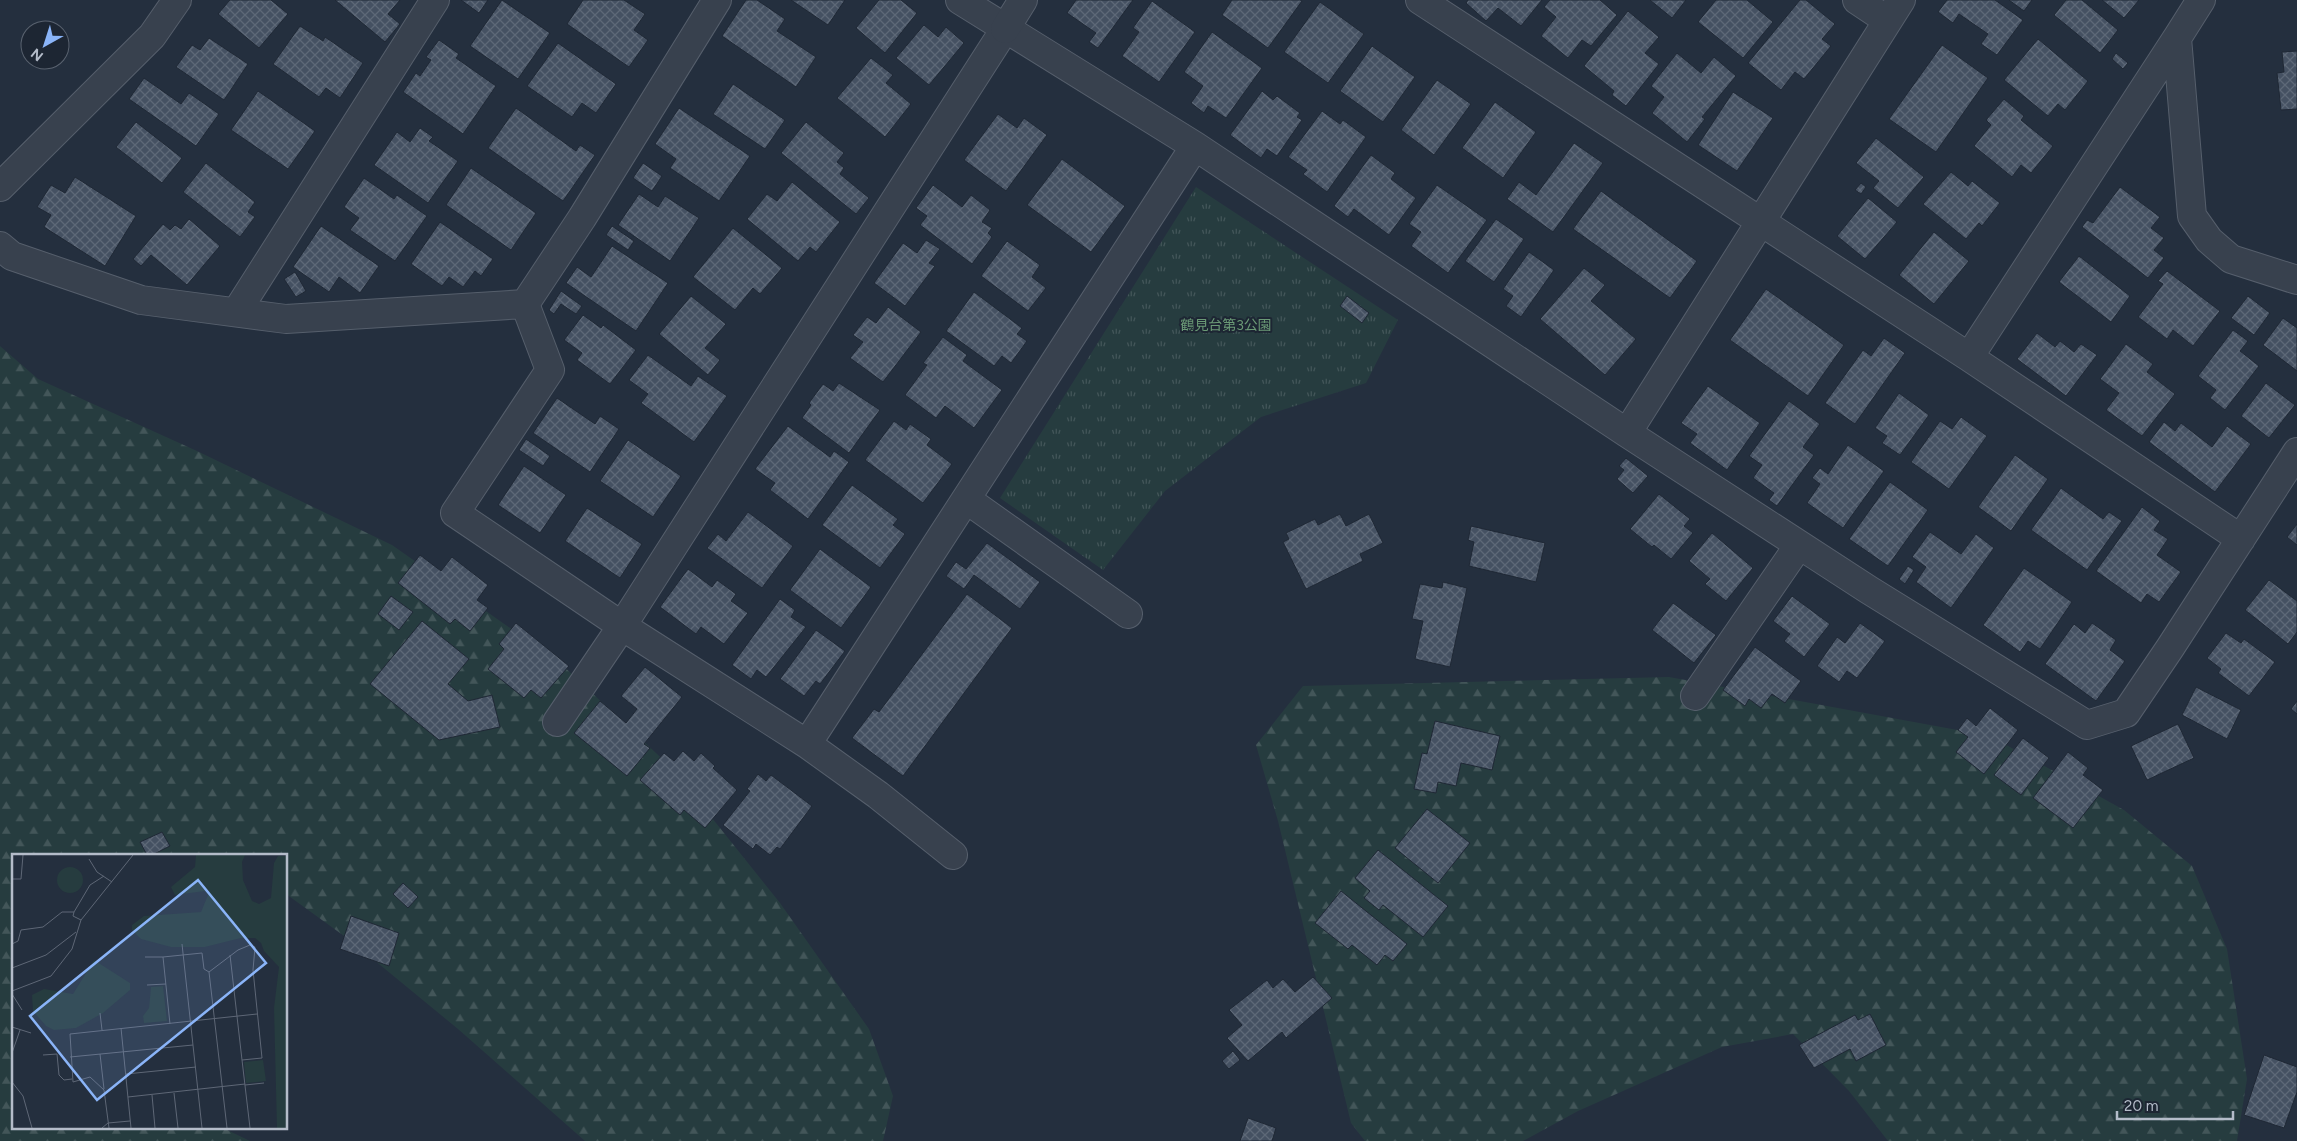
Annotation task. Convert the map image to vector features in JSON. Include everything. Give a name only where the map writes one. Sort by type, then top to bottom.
[{"type":"street","points":[[0,187],[152,36],[177,0]]},
{"type":"street","points":[[237,311],[436,0]]},
{"type":"street","points":[[525,304],[582,218],[717,0]]},
{"type":"street","points":[[960,0],[1005,30],[1195,146],[1627,433],[1877,596],[2087,725],[2126,713],[2297,452]]},
{"type":"street","points":[[557,722],[622,626],[1023,0]]},
{"type":"street","points":[[1420,0],[1969,357],[2241,539]]},
{"type":"street","points":[[1627,433],[1894,10],[1857,0]]},
{"type":"street","points":[[1969,357],[2201,0]]},
{"type":"street","points":[[2178,38],[2192,216],[2209,240],[2231,258],[2297,280]]},
{"type":"street","points":[[807,744],[1195,146]]},
{"type":"street","points":[[0,246],[12,256],[141,300],[237,311],[286,319],[525,304]]},
{"type":"street","points":[[525,304],[550,370],[455,513],[622,626],[807,744],[878,795],[953,855]]},
{"type":"street","points":[[966,499],[1128,614]]},
{"type":"street","points":[[1695,696],[1799,545]]},
{"type":"green space","name":"鶴見台第3公園","points":[[1196,187],[1398,320],[1366,383],[1261,417],[1165,491],[1103,570],[1000,498]]},
{"type":"green space","points":[[0,346],[38,379],[197,451],[392,545],[560,663],[672,768],[780,903],[869,1029],[893,1096],[883,1141],[585,1141],[458,1029],[351,941],[288,895],[288,854],[12,854],[12,1128],[223,1128],[250,1141],[0,1141]]},
{"type":"green space","points":[[1669,677],[1990,736],[2124,810],[2192,866],[2227,949],[2247,1079],[2237,1141],[1888,1141],[1849,1091],[1793,1034],[1722,1047],[1578,1111],[1523,1141],[1365,1141],[1351,1123],[1278,821],[1256,745],[1303,686]]},
{"type":"building","points":[[230,0],[271,0],[288,14],[259,48],[218,14]]},
{"type":"building","points":[[335,0],[400,0],[388,14],[400,24],[385,42]]},
{"type":"building","points":[[461,0],[488,0],[479,13]]},
{"type":"building","points":[[502,0],[550,33],[518,79],[470,46]]},
{"type":"building","points":[[583,0],[624,0],[645,14],[634,30],[648,40],[629,67],[567,24]]},
{"type":"building","points":[[746,0],[757,0],[785,19],[777,31],[816,57],[796,87],[722,36]]},
{"type":"building","points":[[791,0],[845,0],[828,25]]},
{"type":"building","points":[[879,0],[901,0],[917,13],[885,53],[856,28]]},
{"type":"building","points":[[1076,0],[1133,0],[1098,48],[1089,42],[1096,33],[1067,13]]},
{"type":"building","points":[[1232,0],[1302,1],[1268,48],[1222,15]]},
{"type":"building","points":[[1468,0],[1542,0],[1521,26],[1498,8],[1486,21],[1466,3]]},
{"type":"building","points":[[1550,0],[1600,0],[1617,15],[1591,46],[1582,40],[1568,58],[1541,36],[1556,17],[1544,7]]},
{"type":"building","points":[[1650,0],[1686,0],[1672,18]]},
{"type":"building","points":[[1716,0],[1747,0],[1773,22],[1743,58],[1698,22]]},
{"type":"building","points":[[1800,0],[1806,0],[1835,24],[1822,39],[1831,46],[1804,79],[1795,72],[1781,90],[1748,63]]},
{"type":"building","points":[[1947,0],[1995,0],[2023,20],[1997,55],[1981,44],[1988,34],[1959,14],[1953,23],[1938,12]]},
{"type":"building","points":[[2009,0],[2032,0],[2024,11]]},
{"type":"building","points":[[2066,0],[2082,0],[2118,30],[2100,53],[2054,15]]},
{"type":"building","points":[[2102,0],[2139,0],[2124,18]]},
{"type":"building","points":[[1152,1],[1195,32],[1159,82],[1122,56],[1139,32],[1133,28]]},
{"type":"building","points":[[1320,2],[1364,34],[1328,83],[1284,52]]},
{"type":"building","points":[[1628,11],[1659,37],[1645,53],[1659,64],[1626,106],[1612,95],[1614,91],[1584,66]]},
{"type":"building","points":[[924,25],[938,37],[946,27],[964,43],[929,85],[896,58]]},
{"type":"building","points":[[300,26],[323,41],[325,37],[363,63],[340,98],[326,88],[319,97],[273,64]]},
{"type":"building","points":[[1212,32],[1262,68],[1226,118],[1208,106],[1204,113],[1191,103],[1203,86],[1184,72]]},
{"type":"building","points":[[209,38],[248,64],[224,100],[176,67],[192,45],[200,50]]},
{"type":"building","points":[[2038,39],[2088,81],[2065,110],[2058,104],[2048,116],[2004,80]]},
{"type":"building","points":[[439,40],[459,54],[456,58],[496,86],[463,134],[403,92],[416,73],[420,76],[431,60],[426,57]]},
{"type":"building","points":[[558,43],[616,84],[596,113],[582,103],[572,117],[527,86]]},
{"type":"building","points":[[1942,45],[1988,78],[1936,152],[1889,119]]},
{"type":"building","points":[[1372,46],[1415,77],[1383,122],[1340,91]]},
{"type":"building","points":[[2297,51],[2297,109],[2281,110],[2277,73],[2284,72],[2282,52]]},
{"type":"building","points":[[1677,53],[1701,73],[1714,57],[1736,76],[1702,117],[1705,119],[1687,142],[1652,113],[1664,97],[1651,86]]},
{"type":"building","points":[[2116,53],[2128,63],[2123,69],[2112,59]]},
{"type":"building","points":[[871,58],[893,75],[886,83],[911,104],[885,137],[837,98]]},
{"type":"building","points":[[144,78],[181,104],[189,93],[219,114],[196,146],[129,99]]},
{"type":"building","points":[[1437,80],[1471,104],[1434,155],[1401,130]]},
{"type":"building","points":[[733,84],[785,120],[765,149],[713,114]]},
{"type":"building","points":[[258,91],[315,131],[288,169],[231,130]]},
{"type":"building","points":[[1262,91],[1273,100],[1277,96],[1300,113],[1297,117],[1302,120],[1277,156],[1267,149],[1261,158],[1230,135]]},
{"type":"building","points":[[1733,92],[1773,118],[1737,171],[1698,145]]},
{"type":"building","points":[[2004,99],[2024,116],[2021,120],[2053,146],[2031,173],[2021,165],[2012,177],[1974,146],[1991,125],[1986,120]]},
{"type":"building","points":[[1495,102],[1536,132],[1503,178],[1462,148]]},
{"type":"building","points":[[516,108],[576,151],[580,145],[595,155],[563,201],[488,148]]},
{"type":"building","points":[[679,108],[750,156],[719,201],[670,168],[676,159],[655,144]]},
{"type":"building","points":[[1322,111],[1340,124],[1343,120],[1366,137],[1327,192],[1303,174],[1307,170],[1288,157]]},
{"type":"building","points":[[998,114],[1017,128],[1024,118],[1047,135],[1006,191],[964,160]]},
{"type":"building","points":[[136,122],[182,158],[162,183],[116,147]]},
{"type":"building","points":[[806,122],[844,153],[837,162],[844,168],[840,174],[869,198],[856,214],[781,153]]},
{"type":"building","points":[[420,128],[433,137],[429,141],[458,161],[428,203],[374,165],[397,132],[410,142]]},
{"type":"building","points":[[1876,138],[1924,177],[1898,208],[1873,188],[1879,181],[1856,163]]},
{"type":"building","points":[[1574,143],[1603,163],[1553,232],[1507,199],[1519,182],[1536,195]]},
{"type":"building","points":[[1371,155],[1395,173],[1391,179],[1416,198],[1389,235],[1354,209],[1348,217],[1334,206]]},
{"type":"building","points":[[1062,159],[1125,206],[1091,252],[1027,205]]},
{"type":"building","points":[[206,163],[255,202],[248,212],[255,217],[240,237],[183,192]]},
{"type":"building","points":[[643,163],[662,176],[652,191],[633,178]]},
{"type":"building","points":[[471,168],[536,213],[511,250],[446,205]]},
{"type":"building","points":[[1951,172],[1968,186],[1972,181],[2000,203],[1982,226],[1979,223],[1966,239],[1923,204]]},
{"type":"building","points":[[75,177],[136,216],[105,266],[44,227],[51,215],[37,207],[51,185],[65,193]]},
{"type":"building","points":[[364,178],[394,199],[397,195],[427,216],[395,261],[350,230],[359,218],[344,207]]},
{"type":"building","points":[[792,182],[840,222],[816,252],[810,247],[798,261],[747,219],[767,194],[777,201]]},
{"type":"building","points":[[1861,183],[1866,187],[1861,194],[1855,190]]},
{"type":"building","points":[[933,185],[962,207],[971,195],[990,210],[982,222],[992,228],[988,233],[992,237],[972,264],[920,225],[927,216],[916,208]]},
{"type":"building","points":[[1437,185],[1487,220],[1448,273],[1411,246],[1421,232],[1409,224]]},
{"type":"building","points":[[2120,187],[2160,217],[2151,228],[2164,238],[2154,250],[2164,258],[2148,278],[2082,227],[2087,220],[2093,223]]},
{"type":"building","points":[[1601,191],[1697,261],[1670,298],[1573,229]]},
{"type":"building","points":[[639,194],[658,207],[665,196],[699,218],[670,261],[618,225]]},
{"type":"building","points":[[1868,198],[1897,222],[1865,259],[1837,236]]},
{"type":"building","points":[[189,219],[220,246],[187,285],[151,255],[141,266],[133,259],[163,224],[170,230],[175,225],[181,229]]},
{"type":"building","points":[[1496,219],[1524,239],[1494,282],[1465,261]]},
{"type":"building","points":[[440,222],[493,259],[481,276],[475,271],[463,287],[449,277],[442,286],[411,264]]},
{"type":"building","points":[[321,226],[379,266],[360,293],[339,277],[329,292],[293,267]]},
{"type":"building","points":[[612,226],[634,241],[628,250],[606,235]]},
{"type":"building","points":[[733,228],[782,268],[760,294],[753,288],[735,310],[693,277]]},
{"type":"building","points":[[1934,232],[1969,261],[1934,304],[1899,275]]},
{"type":"building","points":[[926,240],[940,249],[929,263],[935,266],[905,306],[874,283],[903,243],[917,253]]},
{"type":"building","points":[[1007,241],[1040,265],[1032,277],[1046,288],[1028,311],[981,276]]},
{"type":"building","points":[[612,246],[668,283],[636,331],[566,283],[577,267],[591,277]]},
{"type":"building","points":[[1529,252],[1554,270],[1521,317],[1506,306],[1513,296],[1503,289]]},
{"type":"building","points":[[2079,256],[2130,296],[2111,322],[2059,282]]},
{"type":"building","points":[[1584,268],[1605,285],[1591,301],[1636,339],[1605,375],[1540,319]]},
{"type":"building","points":[[2167,271],[2220,311],[2193,346],[2173,330],[2167,339],[2138,317],[2163,284],[2158,281]]},
{"type":"building","points":[[295,272],[306,291],[296,297],[284,279]]},
{"type":"building","points":[[1766,289],[1844,345],[1808,396],[1730,340]]},
{"type":"building","points":[[561,291],[582,306],[576,314],[561,304],[554,314],[549,310]]},
{"type":"building","points":[[974,292],[1022,328],[1017,334],[1027,341],[1011,363],[1002,356],[994,366],[946,331]]},
{"type":"building","points":[[691,296],[726,324],[705,348],[720,360],[708,375],[659,334]]},
{"type":"building","points":[[1347,296],[1369,313],[1362,323],[1340,306]]},
{"type":"building","points":[[2248,296],[2270,313],[2254,335],[2231,318]]},
{"type":"building","points":[[888,307],[921,332],[883,382],[850,358],[863,342],[853,335],[867,317],[876,323]]},
{"type":"building","points":[[583,315],[601,328],[603,325],[636,350],[610,384],[577,360],[582,353],[564,340]]},
{"type":"building","points":[[2283,318],[2297,328],[2297,371],[2263,345]]},
{"type":"building","points":[[2233,330],[2248,341],[2240,351],[2259,366],[2225,410],[2210,398],[2216,390],[2198,376]]},
{"type":"building","points":[[2037,333],[2055,347],[2060,341],[2074,352],[2081,344],[2097,355],[2066,396],[2017,359]]},
{"type":"building","points":[[943,337],[967,355],[963,361],[1002,390],[974,428],[945,406],[936,418],[905,395],[927,365],[923,363]]},
{"type":"building","points":[[1884,338],[1905,353],[1855,424],[1825,403],[1863,350],[1871,356]]},
{"type":"building","points":[[2126,344],[2153,364],[2147,372],[2175,394],[2142,436],[2106,410],[2119,393],[2100,379]]},
{"type":"building","points":[[648,355],[691,386],[698,376],[727,396],[694,442],[641,403],[648,394],[629,380]]},
{"type":"building","points":[[839,383],[880,410],[849,453],[802,418],[811,405],[809,403],[823,384],[833,391]]},
{"type":"building","points":[[2266,383],[2295,405],[2269,438],[2241,416]]},
{"type":"building","points":[[1708,386],[1760,423],[1727,470],[1690,443],[1697,434],[1681,423]]},
{"type":"building","points":[[1899,393],[1929,415],[1900,455],[1882,443],[1887,436],[1875,428]]},
{"type":"building","points":[[557,398],[595,424],[600,416],[619,429],[590,472],[533,433]]},
{"type":"building","points":[[1789,401],[1820,424],[1803,447],[1814,455],[1777,506],[1769,500],[1774,493],[1753,478],[1762,465],[1749,456]]},
{"type":"building","points":[[1961,417],[1987,436],[1949,489],[1911,462],[1940,421],[1952,429]]},
{"type":"building","points":[[894,421],[906,430],[910,424],[931,439],[927,445],[952,464],[923,503],[865,460]]},
{"type":"building","points":[[2164,422],[2175,431],[2181,423],[2212,447],[2227,426],[2251,444],[2215,492],[2149,442]]},
{"type":"building","points":[[788,426],[830,457],[834,451],[849,462],[808,519],[770,490],[775,483],[755,469]]},
{"type":"building","points":[[526,439],[550,456],[543,466],[519,450]]},
{"type":"building","points":[[628,440],[681,476],[653,517],[600,481]]},
{"type":"building","points":[[1848,445],[1884,471],[1843,528],[1807,503],[1820,484],[1812,478],[1820,468],[1828,474]]},
{"type":"building","points":[[2015,455],[2048,479],[2011,531],[1978,507]]},
{"type":"building","points":[[1626,458],[1648,476],[1633,493],[1617,479],[1624,470],[1619,466]]},
{"type":"building","points":[[524,466],[566,495],[540,533],[498,505]]},
{"type":"building","points":[[1890,482],[1928,510],[1888,566],[1849,539]]},
{"type":"building","points":[[852,485],[898,519],[893,525],[905,534],[880,568],[822,525]]},
{"type":"building","points":[[2061,488],[2103,519],[2109,512],[2122,521],[2087,570],[2031,530]]},
{"type":"building","points":[[1659,494],[1690,519],[1684,526],[1693,533],[1671,559],[1654,545],[1652,547],[1630,529]]},
{"type":"building","points":[[2142,507],[2160,521],[2154,530],[2168,539],[2157,555],[2181,572],[2159,602],[2147,594],[2141,603],[2096,571]]},
{"type":"building","points":[[587,508],[642,544],[620,578],[565,541]]},
{"type":"building","points":[[748,512],[793,546],[762,588],[707,548],[718,534],[726,541]]},
{"type":"building","points":[[1340,514],[1346,526],[1369,514],[1383,543],[1360,554],[1363,561],[1306,589],[1283,542],[1289,539],[1286,533],[1315,519],[1318,525]]},
{"type":"building","points":[[2297,524],[2297,545],[2287,537]]},
{"type":"building","points":[[1471,526],[1545,543],[1536,582],[1469,566],[1474,542],[1468,540]]},
{"type":"building","points":[[1930,532],[1961,554],[1976,534],[1994,548],[1951,608],[1916,582],[1926,567],[1912,557]]},
{"type":"building","points":[[1712,533],[1753,568],[1726,601],[1705,584],[1710,579],[1689,561]]},
{"type":"building","points":[[987,543],[1040,582],[1020,609],[974,575],[964,589],[946,576],[956,562],[966,569]]},
{"type":"building","points":[[820,549],[871,587],[841,628],[790,590]]},
{"type":"building","points":[[420,555],[441,571],[452,557],[488,585],[477,600],[488,608],[470,631],[455,619],[450,624],[398,583]]},
{"type":"building","points":[[1908,566],[1914,570],[1905,584],[1899,579]]},
{"type":"building","points":[[2024,568],[2072,602],[2040,649],[2028,641],[2020,652],[1983,625]]},
{"type":"building","points":[[688,569],[712,587],[717,580],[736,594],[731,601],[748,613],[724,644],[701,627],[696,634],[660,607]]},
{"type":"building","points":[[2269,580],[2297,601],[2297,632],[2288,644],[2245,610]]},
{"type":"building","points":[[1443,582],[1467,588],[1450,667],[1415,659],[1423,621],[1412,619],[1420,584],[1442,588]]},
{"type":"building","points":[[967,594],[1012,628],[903,776],[852,738],[874,709],[879,712]]},
{"type":"building","points":[[391,596],[413,612],[399,630],[378,614]]},
{"type":"building","points":[[1792,596],[1830,624],[1804,657],[1784,641],[1790,634],[1773,621]]},
{"type":"building","points":[[780,599],[795,610],[791,617],[806,627],[766,677],[757,670],[751,679],[732,665]]},
{"type":"building","points":[[1673,603],[1716,635],[1694,663],[1652,630]]},
{"type":"building","points":[[422,621],[469,659],[448,684],[468,701],[492,695],[500,727],[439,740],[370,684]]},
{"type":"building","points":[[516,623],[569,666],[541,698],[531,690],[524,698],[488,669],[504,649],[499,644]]},
{"type":"building","points":[[1860,623],[1885,641],[1857,678],[1847,671],[1839,682],[1817,666],[1837,637],[1845,643]]},
{"type":"building","points":[[2092,623],[2116,640],[2110,650],[2125,661],[2096,701],[2045,664],[2074,624],[2085,633]]},
{"type":"building","points":[[816,630],[845,651],[820,684],[816,681],[804,696],[780,679]]},
{"type":"building","points":[[2226,633],[2241,643],[2244,639],[2275,662],[2249,696],[2218,673],[2221,669],[2207,658]]},
{"type":"building","points":[[1755,647],[1801,681],[1785,703],[1772,694],[1761,708],[1749,699],[1745,706],[1723,690]]},
{"type":"building","points":[[645,667],[682,697],[644,744],[650,748],[627,776],[574,733],[600,701],[626,723],[637,709],[621,696]]},
{"type":"building","points":[[2196,687],[2241,710],[2227,739],[2182,715]]},
{"type":"building","points":[[2297,701],[2297,714],[2291,709]]},
{"type":"building","points":[[1990,708],[2018,730],[1984,774],[1956,752],[1968,737],[1958,730],[1967,718],[1976,726]]},
{"type":"building","points":[[1435,721],[1500,736],[1492,770],[1461,763],[1456,786],[1438,782],[1436,793],[1414,789],[1422,753],[1427,754]]},
{"type":"building","points":[[2178,724],[2194,758],[2147,780],[2131,746]]},
{"type":"building","points":[[2023,738],[2049,758],[2021,795],[1994,775]]},
{"type":"building","points":[[683,751],[694,761],[701,753],[715,766],[713,768],[737,790],[705,828],[684,810],[680,815],[640,780],[664,753],[674,761]]},
{"type":"building","points":[[2068,752],[2088,768],[2083,775],[2103,790],[2073,828],[2033,798]]},
{"type":"building","points":[[758,774],[766,781],[771,775],[812,806],[780,849],[777,847],[770,855],[756,844],[753,849],[723,825],[750,791],[747,789]]},
{"type":"building","points":[[1427,809],[1470,843],[1438,883],[1395,848]]},
{"type":"building","points":[[162,832],[170,846],[154,854],[146,854],[140,842]]},
{"type":"building","points":[[1378,850],[1448,906],[1423,937],[1383,905],[1379,910],[1364,898],[1370,891],[1355,878]]},
{"type":"building","points":[[403,883],[418,897],[408,908],[393,894]]},
{"type":"building","points":[[1341,891],[1407,944],[1393,961],[1385,955],[1377,965],[1352,945],[1348,949],[1315,923]]},
{"type":"building","points":[[351,916],[399,933],[389,966],[340,949]]},
{"type":"building","points":[[1313,977],[1332,998],[1286,1038],[1282,1032],[1248,1061],[1227,1038],[1242,1025],[1229,1010],[1267,980],[1273,988],[1283,979],[1295,992]]},
{"type":"building","points":[[1870,1014],[1886,1045],[1856,1061],[1850,1049],[1814,1068],[1799,1045],[1855,1015],[1858,1020]]},
{"type":"building","points":[[1233,1051],[1240,1060],[1229,1069],[1222,1061]]},
{"type":"building","points":[[2264,1055],[2297,1067],[2297,1092],[2284,1128],[2244,1115]]},
{"type":"building","points":[[1248,1118],[1276,1128],[1272,1141],[1240,1141]]}]
